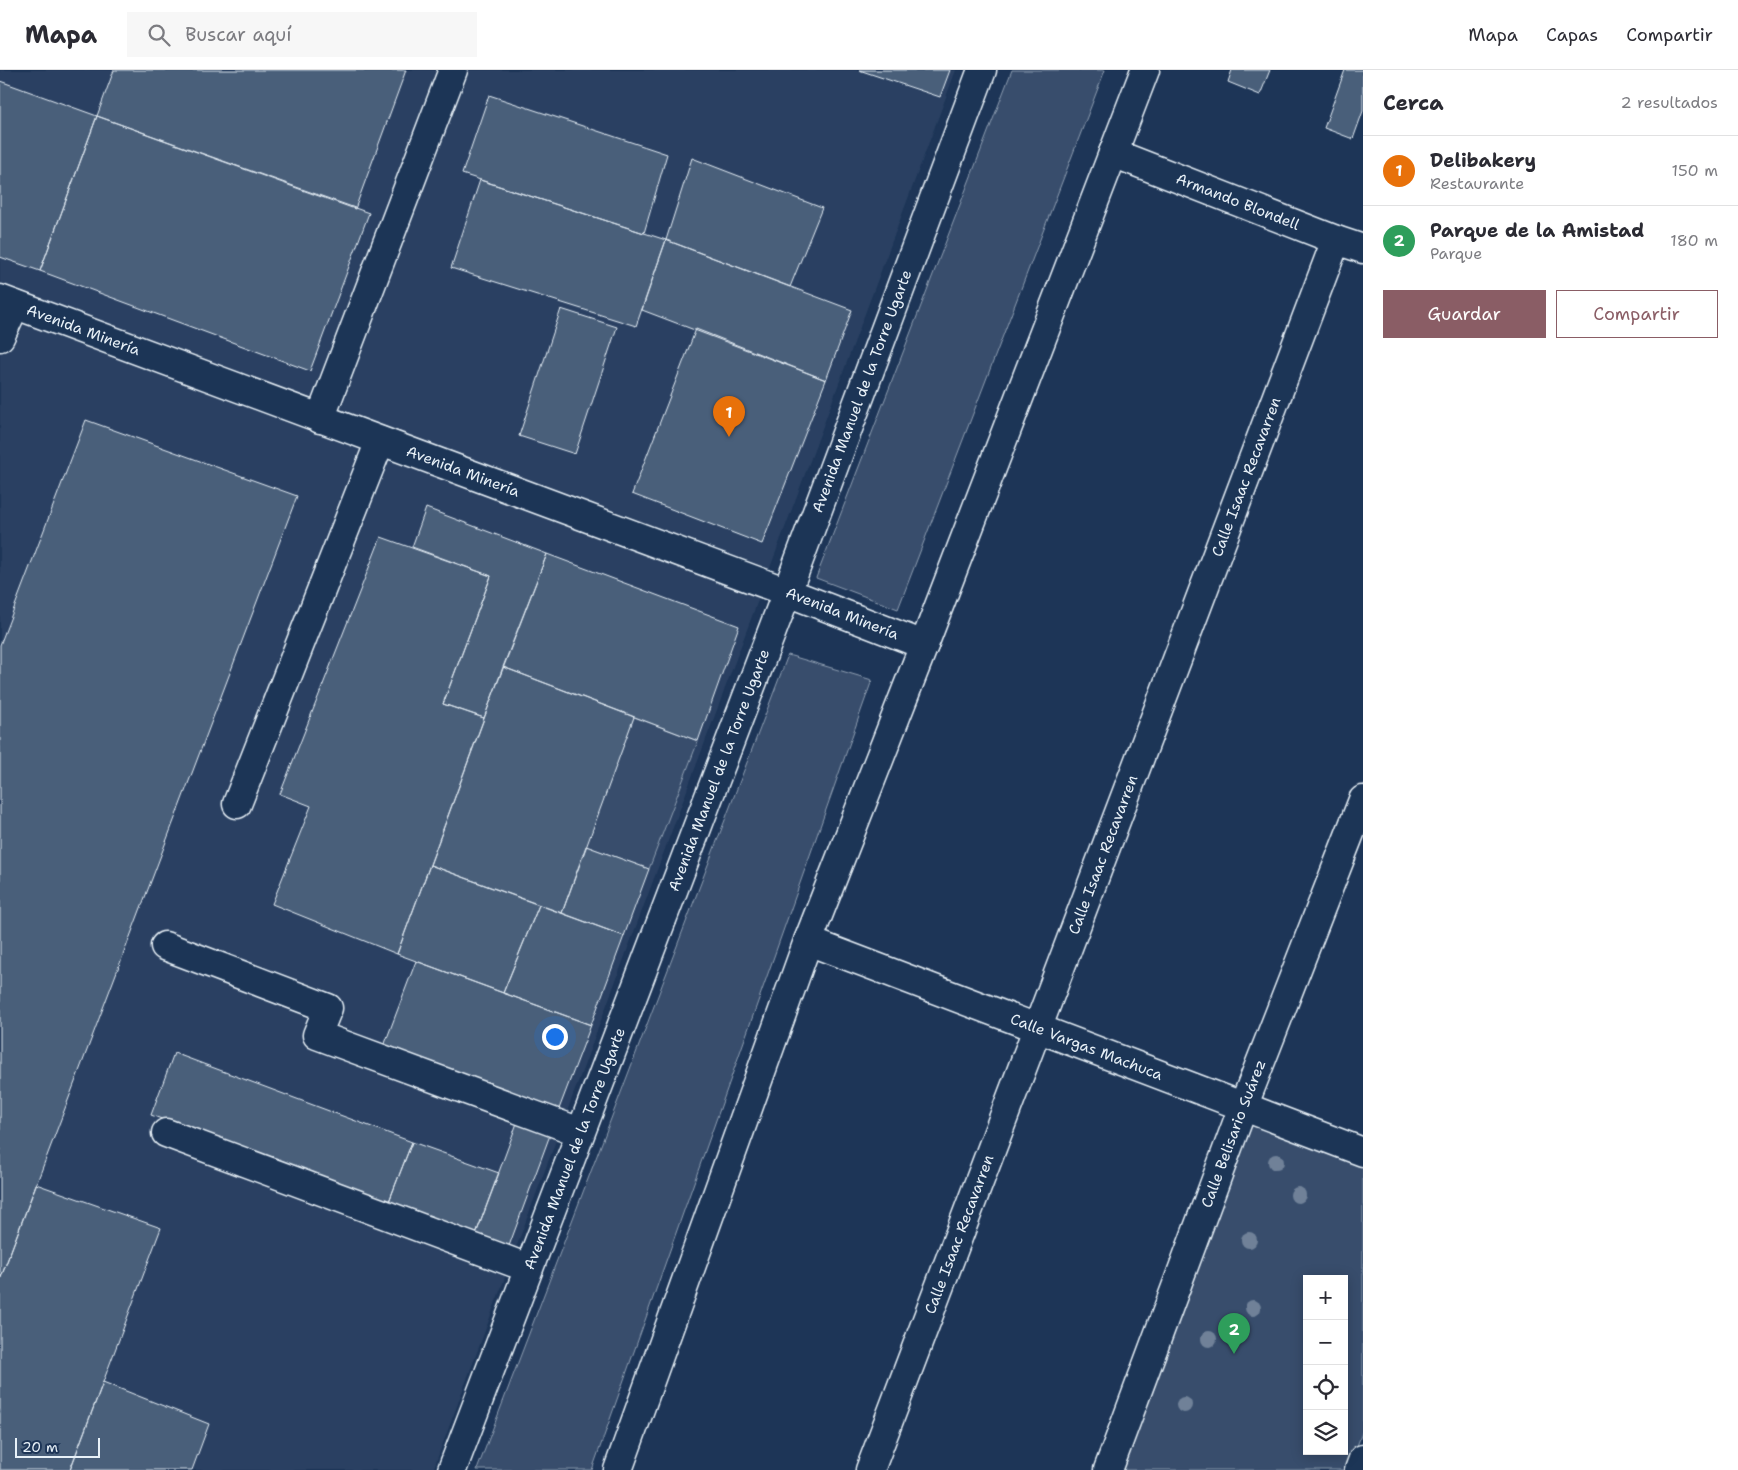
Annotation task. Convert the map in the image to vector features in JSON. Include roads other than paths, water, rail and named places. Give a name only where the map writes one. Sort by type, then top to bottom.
[{"type":"street","points":[[320,419],[453,70]]},
{"type":"street","name":"Avenida Manuel de la Torre Ugarte","points":[[452,1470],[787,592],[982,70]]},
{"type":"street","points":[[618,1470],[808,942],[1145,70]]},
{"type":"street","name":"Armando Blondell","points":[[1113,153],[1363,249]]},
{"type":"street","name":"Calle Isaac Recavarren","points":[[870,1470],[1336,240]]},
{"type":"street","points":[[0,337],[7,302]]},
{"type":"street","name":"Avenida Minería","points":[[7,302],[787,592],[924,645]]},
{"type":"street","points":[[237,804],[380,440]]},
{"type":"street","name":"Calle Belisario Suárez","points":[[1108,1470],[1243,1107],[1363,800]]},
{"type":"street","name":"Calle Vargas Machuca","points":[[808,942],[1363,1152]]},
{"type":"street","points":[[165,946],[328,1008],[316,1036],[580,1132]]},
{"type":"street","points":[[166,1133],[528,1268]]},
{"type":"street","points":[[1359,1470],[1363,1459]]},
{"type":"place","name":"Delibakery","points":[[729,437]]},
{"type":"place","name":"Parque de la Amistad","points":[[1234,1354]]}]
